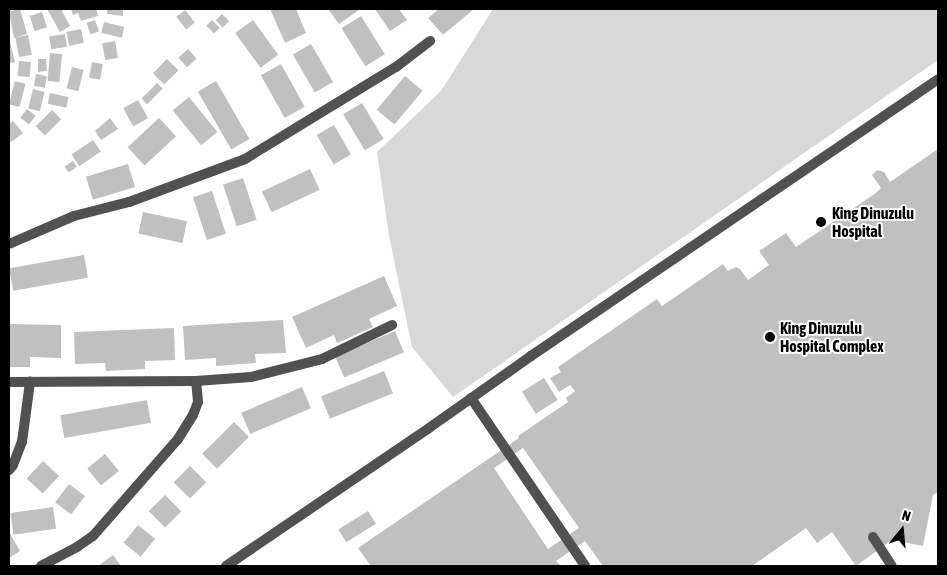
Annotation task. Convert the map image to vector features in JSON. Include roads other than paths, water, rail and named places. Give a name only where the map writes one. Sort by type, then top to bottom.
[{"type":"street","points":[[9,244],[74,216],[155,193],[245,159],[396,66],[430,41]]},
{"type":"street","points":[[226,566],[938,79]]},
{"type":"street","points":[[9,382],[196,381],[251,377],[322,359],[392,325]]},
{"type":"street","points":[[41,566],[77,547],[93,536],[172,446],[193,414],[198,402],[196,381]]},
{"type":"street","points":[[9,470],[13,465],[22,442],[30,382]]},
{"type":"street","points":[[471,398],[586,566]]},
{"type":"street","points":[[873,537],[892,566]]},
{"type":"place","name":"King Dinuzulu Hospital","points":[[821,222]]},
{"type":"place","name":"King Dinuzulu Hospital Complex","points":[[770,337]]}]
